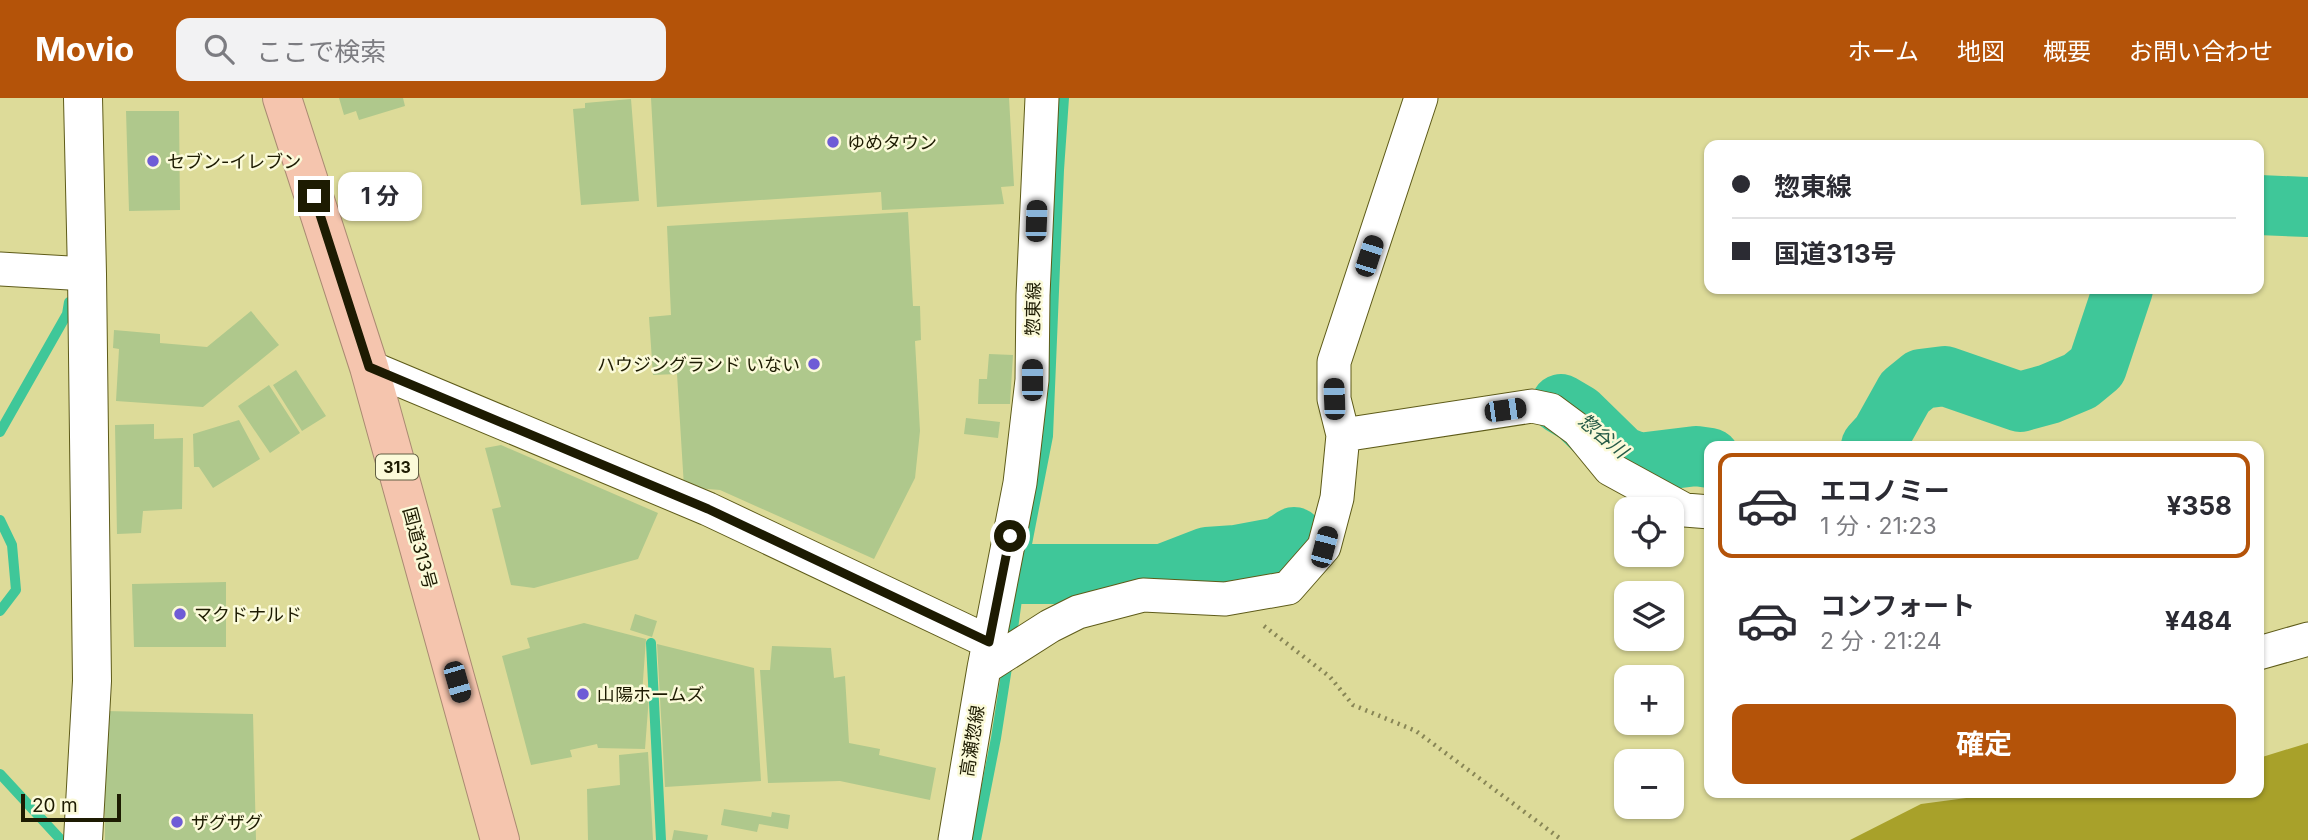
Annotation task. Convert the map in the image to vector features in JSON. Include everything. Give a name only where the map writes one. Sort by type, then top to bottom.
[{"type":"highway","name":"国道313号","points":[[282,98],[369,367],[500,840]]},
{"type":"street","points":[[83,98],[92,681],[83,840]]},
{"type":"street","name":"惣東線","points":[[986,655],[1020,483],[1032,380],[1042,98]]},
{"type":"street","points":[[369,367],[708,509],[986,655],[1078,612],[1143,595],[1225,600],[1288,588],[1324,547],[1337,498],[1343,435],[1334,399],[1334,362],[1422,98]]},
{"type":"street","points":[[0,269],[87,274]]},
{"type":"street","points":[[1343,435],[1532,406],[1550,410],[1578,430],[1610,469],[1685,510],[1704,512]]},
{"type":"street","points":[[2264,652],[2308,639]]},
{"type":"street","name":"高瀬惣線","points":[[955,840],[986,655]]},
{"type":"path","points":[[1225,600],[1268,628],[1330,677],[1353,705],[1416,731],[1562,840]]},
{"type":"shaded area","points":[[2308,743],[2308,840],[1850,840],[1921,804],[1966,798],[2264,798],[2264,756]]},
{"type":"building","points":[[339,98],[403,98],[405,106],[359,120],[356,111],[344,115]]},
{"type":"building","name":"ゆめタウン","points":[[651,98],[1009,98],[1014,186],[1001,187],[1004,204],[882,210],[881,192],[657,207]]},
{"type":"building","points":[[631,99],[639,201],[581,205],[573,109],[585,108],[585,103]]},
{"type":"building","name":"セブン-イレブン","points":[[126,111],[179,111],[180,210],[129,211]]},
{"type":"building","points":[[908,212],[913,306],[920,306],[921,340],[915,341],[920,431],[915,478],[874,559],[720,490],[684,487],[677,374],[653,375],[649,317],[671,315],[667,226]]},
{"type":"building","points":[[251,311],[279,345],[203,407],[116,401],[119,349],[113,348],[114,330],[160,334],[160,343],[207,347]]},
{"type":"building","points":[[989,354],[1013,355],[1010,404],[978,404],[979,379],[987,379]]},
{"type":"building","points":[[296,370],[326,416],[302,431],[273,385]]},
{"type":"building","points":[[269,385],[300,433],[270,453],[238,406]]},
{"type":"building","points":[[966,418],[1000,422],[998,438],[964,434]]},
{"type":"building","points":[[239,420],[260,459],[213,488],[199,467],[194,467],[193,434]]},
{"type":"building","points":[[154,424],[154,439],[183,438],[182,509],[143,511],[141,533],[117,534],[115,425]]},
{"type":"building","points":[[501,445],[658,513],[638,559],[534,588],[511,585],[492,509],[501,507],[485,448]]},
{"type":"building","points":[[226,582],[226,647],[134,647],[132,584]]},
{"type":"building","points":[[635,614],[657,621],[652,637],[630,630]]},
{"type":"building","points":[[584,623],[646,639],[642,694],[649,696],[645,749],[598,748],[597,744],[570,750],[572,757],[531,765],[502,656],[530,648],[527,638]]},
{"type":"building","points":[[657,644],[754,668],[761,781],[665,787]]},
{"type":"building","points":[[772,646],[831,648],[834,678],[845,676],[849,743],[880,749],[879,755],[936,768],[930,800],[840,781],[768,783],[760,670],[770,670]]},
{"type":"building","points":[[104,711],[253,714],[256,840],[105,840]]},
{"type":"building","points":[[648,752],[653,840],[588,840],[587,789],[620,785],[619,755]]},
{"type":"building","points":[[724,809],[771,817],[772,812],[790,815],[788,829],[759,824],[757,832],[721,825]]},
{"type":"building","points":[[674,830],[708,835],[707,840],[672,840]]},
{"type":"waterway","points":[[1011,643],[1019,585],[1048,436],[1064,98]]},
{"type":"waterway","name":"惣谷川","points":[[2264,205],[2308,207]]},
{"type":"waterway","name":"惣谷川","points":[[1876,441],[1905,392],[1921,379],[1945,376],[2020,402],[2080,381],[2097,367],[2121,294]]},
{"type":"waterway","points":[[0,432],[67,314],[69,302]]},
{"type":"waterway","name":"惣谷川","points":[[1561,404],[1578,414],[1621,456],[1639,463],[1704,457]]},
{"type":"waterway","points":[[0,520],[12,545],[16,590],[0,611]]},
{"type":"waterway","name":"惣谷川","points":[[1021,574],[1163,574],[1207,557],[1279,547],[1294,537]]},
{"type":"waterway","points":[[651,643],[661,840]]},
{"type":"waterway","points":[[976,840],[1008,661]]},
{"type":"waterway","points":[[0,774],[61,840]]},
{"type":"place","name":"ゆめタウン","points":[[833,142]]},
{"type":"place","name":"セブン-イレブン","points":[[153,161]]},
{"type":"place","name":"ハウジングランド いない","points":[[814,364]]},
{"type":"place","name":"マクドナルド","points":[[180,614]]},
{"type":"place","name":"山陽ホームズ","points":[[583,694]]},
{"type":"place","name":"ザグザグ","points":[[177,822]]},
{"type":"route","points":[[314,196],[369,367],[708,509],[989,642],[1010,536]]}]
